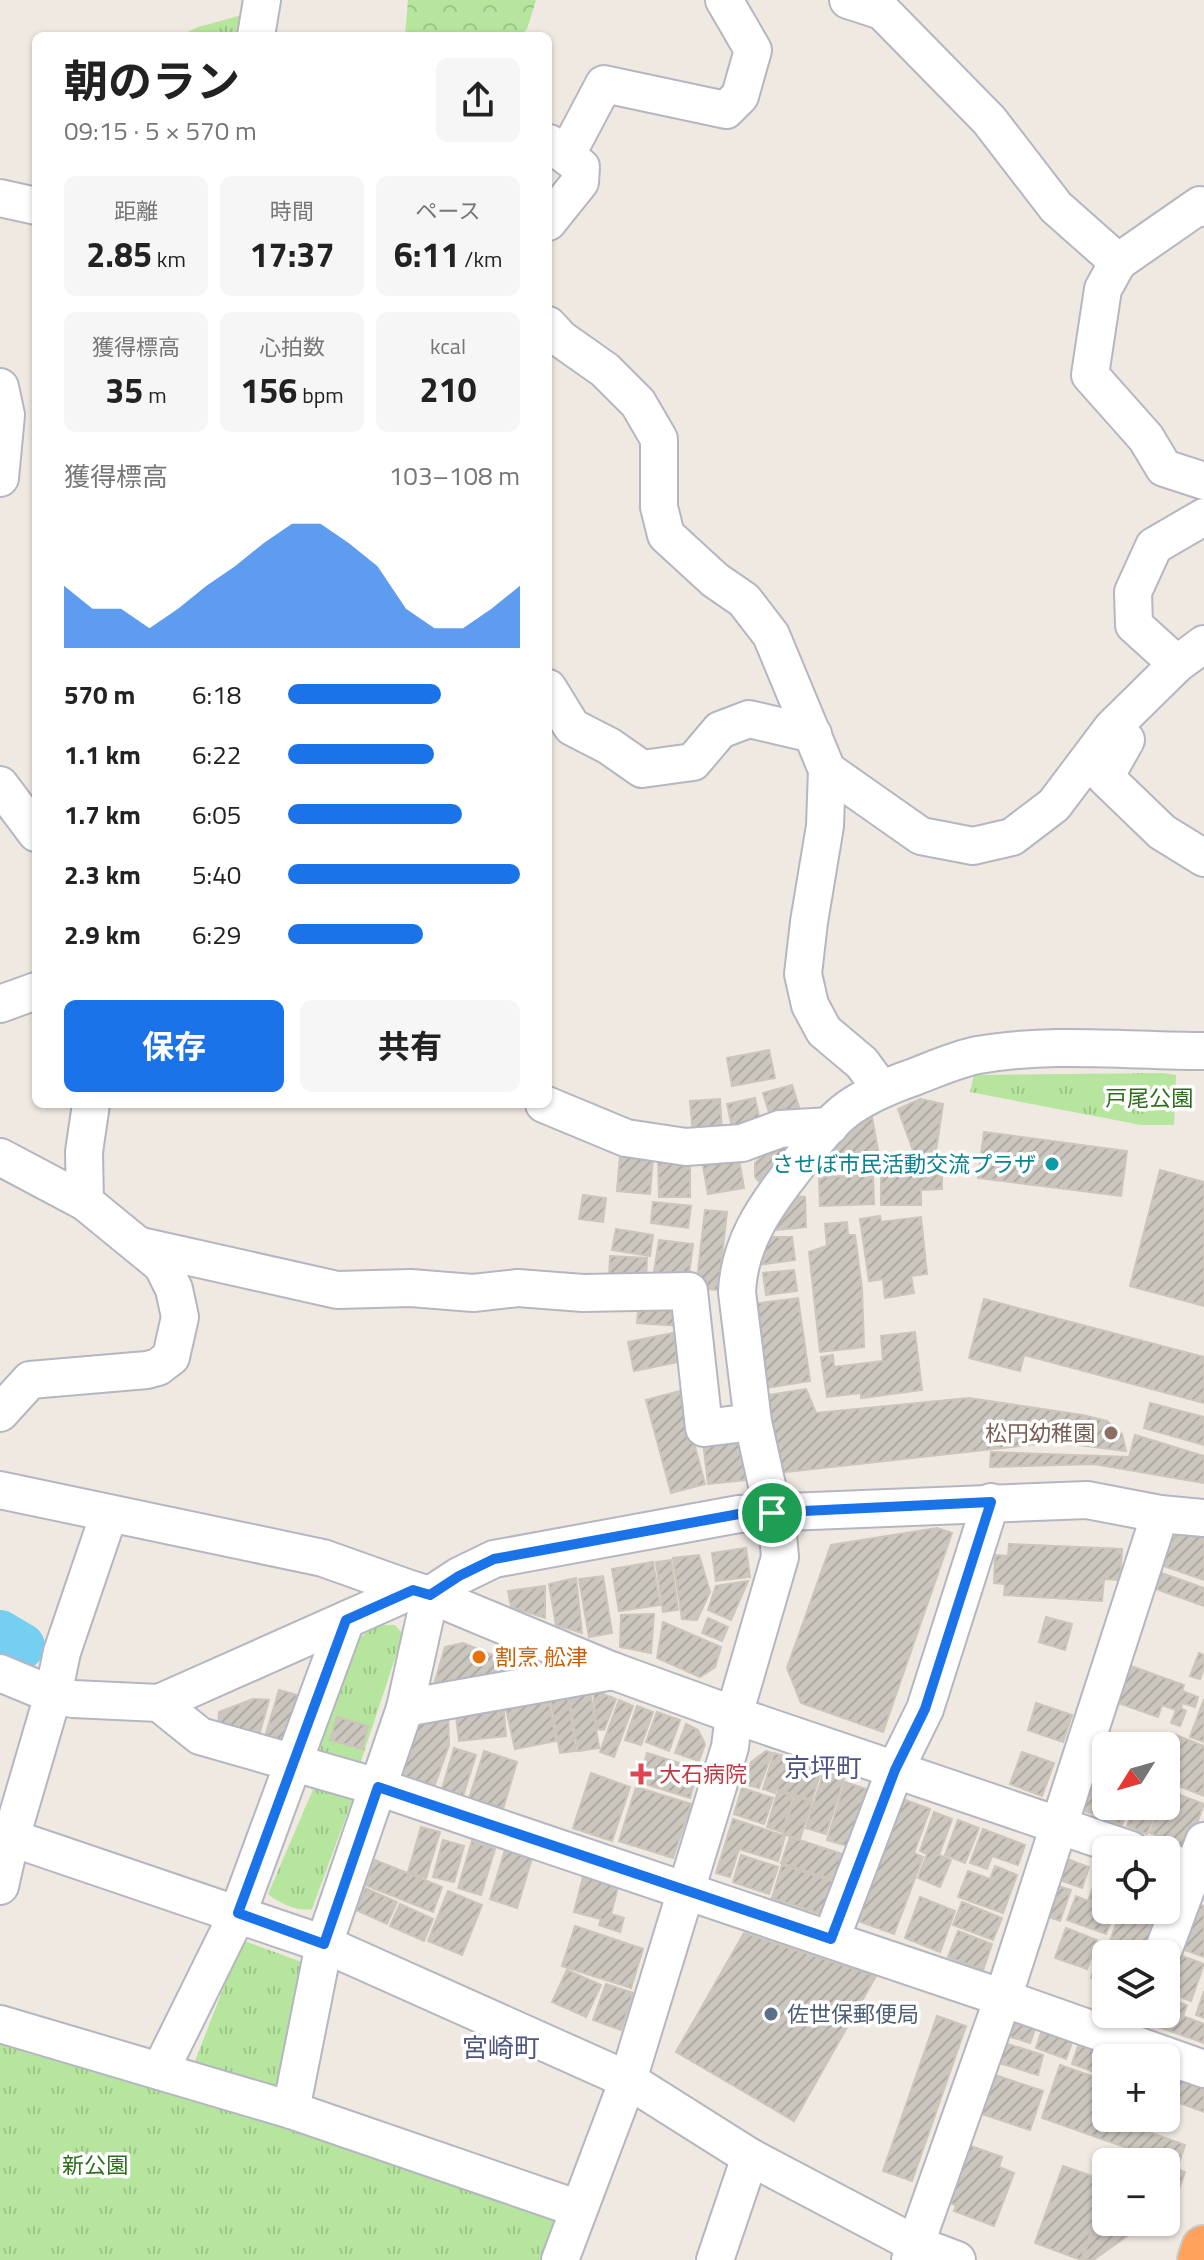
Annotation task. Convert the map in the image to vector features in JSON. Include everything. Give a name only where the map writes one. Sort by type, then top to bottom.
[{"type":"highway","points":[[1200,2260],[1204,2248]]},
{"type":"street","points":[[257,32],[262,0]]},
{"type":"street","points":[[552,217],[580,182],[581,167],[558,148],[604,84],[726,110],[740,96],[753,50],[724,0]]},
{"type":"street","points":[[848,0],[886,5],[989,120],[1056,207],[1118,262]]},
{"type":"street","points":[[0,198],[32,205]]},
{"type":"street","points":[[1204,208],[1200,205],[1118,262],[1103,289],[1090,375],[1146,438],[1164,468],[1204,481]]},
{"type":"street","points":[[552,329],[605,370],[638,403],[659,439],[659,507],[666,535],[715,580],[744,600],[771,635],[827,770],[825,826],[803,974],[810,1005],[824,1031],[862,1063],[881,1089]]},
{"type":"street","points":[[0,387],[6,415],[0,478]]},
{"type":"street","points":[[827,770],[921,836],[973,846],[1012,837],[1054,805],[1112,728],[1190,654],[1134,625],[1133,592],[1154,546],[1204,517]]},
{"type":"street","points":[[552,701],[559,724],[572,727],[609,746],[642,769],[693,762],[720,730],[749,719],[813,734]]},
{"type":"street","points":[[1112,728],[1126,740],[1105,777],[1162,832],[1204,858]]},
{"type":"street","points":[[0,785],[32,825]]},
{"type":"street","points":[[0,1004],[32,992]]},
{"type":"street","points":[[560,2260],[628,2080],[730,1747],[734,1715],[780,1557],[753,1422],[737,1292],[738,1271],[745,1246],[774,1195],[830,1126],[847,1109],[881,1089],[975,1056],[1025,1049],[1204,1051]]},
{"type":"street","points":[[552,1107],[626,1138],[686,1147],[742,1143],[780,1129],[830,1126]]},
{"type":"street","points":[[85,1202],[84,1152],[90,1108]]},
{"type":"street","points":[[0,1157],[85,1202],[111,1226],[141,1246],[162,1265],[174,1289],[180,1317],[171,1357],[158,1367],[30,1380],[0,1413]]},
{"type":"street","points":[[141,1246],[337,1290],[411,1288],[473,1293],[518,1288],[583,1293],[689,1291],[704,1428],[753,1422]]},
{"type":"street","points":[[0,1490],[323,1558],[422,1593],[613,1671],[734,1715],[1092,1837]]},
{"type":"street","points":[[0,1673],[53,1695],[159,1703],[346,1620],[422,1593],[494,1559],[739,1514],[1087,1500],[1160,1514],[1204,1518]]},
{"type":"street","points":[[831,1939],[895,1770],[925,1709],[991,1502]]},
{"type":"street","points":[[0,1886],[6,1836],[53,1695],[62,1652],[109,1514]]},
{"type":"street","points":[[913,2252],[1003,1998],[1160,1514]]},
{"type":"street","points":[[291,2110],[324,1944],[405,1708],[422,1593]]},
{"type":"street","points":[[160,2071],[238,1913],[346,1620]]},
{"type":"street","points":[[405,1708],[613,1671]]},
{"type":"street","points":[[159,1703],[200,1736],[378,1787],[1003,1998],[1092,2018]]},
{"type":"street","points":[[6,1836],[324,1944],[628,2080],[750,2157],[913,2252],[957,2260]]},
{"type":"street","points":[[1167,1940],[1192,1861]]},
{"type":"street","points":[[0,2024],[291,2110],[579,2209]]},
{"type":"street","points":[[1135,2028],[1204,2069]]},
{"type":"street","points":[[715,2260],[750,2157]]},
{"type":"green space","points":[[408,0],[536,0],[524,32],[405,32]]},
{"type":"green space","points":[[253,12],[250,32],[188,32]]},
{"type":"green space","name":"戸尾公園","points":[[974,1075],[1176,1075],[1174,1125],[1141,1125],[970,1092]]},
{"type":"green space","points":[[379,1625],[395,1625],[403,1634],[359,1767],[316,1755],[356,1640]]},
{"type":"green space","points":[[315,1785],[354,1795],[312,1909],[301,1909],[268,1894]]},
{"type":"green space","points":[[242,1940],[310,1965],[278,2094],[192,2069]]},
{"type":"green space","name":"新公園","points":[[0,2040],[550,2210],[559,2228],[546,2260],[0,2260]]},
{"type":"building","points":[[769,1050],[775,1078],[732,1086],[727,1058]]},
{"type":"building","points":[[792,1085],[801,1114],[772,1122],[763,1093]]},
{"type":"building","points":[[755,1098],[761,1126],[733,1132],[727,1104]]},
{"type":"building","points":[[720,1099],[722,1131],[693,1134],[690,1101]]},
{"type":"building","points":[[920,1099],[943,1104],[935,1157],[914,1153],[898,1109]]},
{"type":"building","points":[[871,1112],[880,1161],[820,1172],[818,1163]]},
{"type":"building","name":"させぼ市民活動交流プラザ","points":[[984,1132],[1127,1151],[1121,1196],[978,1178]]},
{"type":"building","points":[[792,1140],[798,1146],[761,1183],[755,1177],[755,1163],[769,1150]]},
{"type":"building","points":[[658,1153],[690,1153],[690,1197],[659,1197]]},
{"type":"building","points":[[738,1154],[744,1188],[708,1194],[702,1161]]},
{"type":"building","points":[[620,1155],[653,1158],[650,1194],[617,1191]]},
{"type":"building","points":[[1160,1170],[1204,1182],[1204,1306],[1130,1286]]},
{"type":"building","points":[[942,1174],[942,1189],[921,1190],[921,1205],[881,1205],[881,1175]]},
{"type":"building","points":[[873,1175],[874,1204],[820,1206],[819,1177]]},
{"type":"building","points":[[583,1195],[606,1198],[603,1222],[579,1219]]},
{"type":"building","points":[[792,1196],[805,1197],[806,1227],[777,1230],[773,1214]]},
{"type":"building","points":[[653,1202],[691,1206],[688,1228],[651,1223]]},
{"type":"building","points":[[705,1210],[727,1212],[718,1290],[696,1288]]},
{"type":"building","points":[[880,1216],[881,1222],[921,1217],[927,1274],[911,1276],[914,1293],[885,1298],[883,1279],[869,1281],[860,1219]]},
{"type":"building","points":[[847,1222],[848,1235],[855,1235],[862,1289],[864,1347],[820,1352],[809,1252],[827,1246],[825,1224]]},
{"type":"building","points":[[616,1229],[653,1235],[650,1256],[612,1250]]},
{"type":"building","points":[[763,1237],[792,1237],[795,1260],[759,1265]]},
{"type":"building","points":[[659,1240],[693,1244],[687,1289],[652,1284]]},
{"type":"building","points":[[610,1256],[647,1258],[646,1283],[609,1281]]},
{"type":"building","points":[[794,1270],[797,1291],[766,1295],[763,1273]]},
{"type":"building","points":[[639,1298],[683,1301],[681,1326],[637,1323]]},
{"type":"building","points":[[798,1298],[810,1381],[765,1388],[753,1304]]},
{"type":"building","points":[[984,1299],[1204,1357],[1204,1403],[1024,1355],[1020,1371],[969,1358]]},
{"type":"building","points":[[915,1332],[922,1390],[861,1398],[861,1393],[827,1397],[821,1357],[833,1355],[834,1367],[883,1361],[881,1336]]},
{"type":"building","points":[[673,1333],[678,1362],[634,1371],[628,1342]]},
{"type":"building","points":[[806,1389],[816,1413],[969,1398],[1082,1415],[1107,1421],[1122,1434],[1126,1451],[1055,1442],[778,1473],[768,1395]]},
{"type":"building","points":[[680,1391],[705,1484],[671,1493],[646,1400]]},
{"type":"building","points":[[1150,1403],[1204,1417],[1204,1445],[1144,1428]]},
{"type":"building","points":[[1135,1435],[1204,1456],[1204,1483],[1094,1464],[990,1467],[991,1452],[1129,1457]]},
{"type":"building","points":[[741,1437],[746,1480],[708,1484],[703,1441]]},
{"type":"building","points":[[937,1528],[952,1533],[883,1732],[801,1703],[787,1668],[831,1545]]},
{"type":"building","points":[[1180,1532],[1204,1535],[1204,1580],[1164,1566],[1167,1543]]},
{"type":"building","points":[[1009,1544],[1122,1549],[1120,1580],[1104,1579],[1102,1601],[1004,1595],[1005,1584],[994,1583],[995,1555],[1008,1556]]},
{"type":"building","points":[[746,1548],[750,1577],[716,1581],[712,1553]]},
{"type":"building","points":[[699,1555],[710,1592],[697,1620],[682,1619],[673,1558]]},
{"type":"building","points":[[671,1560],[678,1610],[663,1612],[656,1562]]},
{"type":"building","points":[[653,1562],[660,1605],[619,1611],[612,1569]]},
{"type":"building","points":[[1156,1571],[1204,1588],[1204,1606],[1150,1587]]},
{"type":"building","points":[[603,1576],[612,1633],[589,1637],[579,1579]]},
{"type":"building","points":[[576,1578],[582,1633],[556,1625],[549,1584]]},
{"type":"building","points":[[748,1581],[731,1620],[708,1610],[716,1586]]},
{"type":"building","points":[[545,1586],[545,1618],[511,1607],[508,1591]]},
{"type":"building","points":[[654,1614],[651,1653],[620,1647],[621,1615]]},
{"type":"building","points":[[1046,1617],[1072,1624],[1065,1650],[1039,1642]]},
{"type":"building","points":[[708,1618],[728,1627],[722,1641],[702,1633]]},
{"type":"building","points":[[663,1622],[721,1647],[715,1667],[700,1677],[657,1658]]},
{"type":"building","points":[[463,1643],[500,1658],[506,1677],[433,1688],[445,1647]]},
{"type":"building","points":[[1199,1653],[1204,1655],[1200,1679],[1190,1676]]},
{"type":"building","points":[[508,1656],[544,1667],[513,1675]]},
{"type":"building","points":[[1128,1665],[1184,1685],[1182,1691],[1198,1697],[1195,1707],[1182,1703],[1181,1708],[1186,1711],[1180,1726],[1171,1723],[1176,1710],[1162,1705],[1158,1717],[1115,1702]]},
{"type":"building","points":[[279,1690],[297,1695],[282,1746],[264,1740]]},
{"type":"building","points":[[593,1690],[616,1699],[604,1730],[597,1729]]},
{"type":"building","points":[[590,1691],[599,1748],[578,1751],[569,1694]]},
{"type":"building","points":[[567,1693],[576,1751],[560,1753],[550,1696]]},
{"type":"building","points":[[548,1697],[556,1741],[515,1749],[505,1705]]},
{"type":"building","points":[[253,1699],[269,1700],[258,1739],[218,1729],[219,1712]]},
{"type":"building","points":[[1204,1699],[1204,1742],[1190,1737]]},
{"type":"building","points":[[619,1700],[633,1706],[614,1757],[600,1752]]},
{"type":"building","points":[[503,1702],[506,1736],[459,1741],[455,1708]]},
{"type":"building","points":[[1036,1703],[1072,1715],[1063,1742],[1028,1730]]},
{"type":"building","points":[[637,1706],[653,1712],[641,1745],[625,1740]]},
{"type":"building","points":[[448,1711],[449,1745],[433,1790],[400,1778],[421,1714]]},
{"type":"building","points":[[657,1712],[680,1720],[669,1751],[646,1742]]},
{"type":"building","points":[[337,1717],[368,1726],[362,1749],[330,1740]]},
{"type":"building","points":[[686,1724],[698,1730],[705,1744],[699,1761],[675,1753]]},
{"type":"building","points":[[1180,1737],[1204,1746],[1204,1796],[1180,1787]]},
{"type":"building","points":[[454,1748],[476,1755],[463,1796],[442,1789]]},
{"type":"building","points":[[484,1751],[517,1762],[503,1809],[469,1799]]},
{"type":"building","points":[[766,1751],[772,1753],[759,1788],[745,1784],[751,1762]]},
{"type":"building","points":[[1022,1752],[1054,1763],[1042,1796],[1010,1784]]},
{"type":"building","points":[[647,1753],[698,1769],[690,1798],[639,1782]]},
{"type":"building","points":[[774,1753],[822,1768],[812,1800],[776,1789],[775,1793],[763,1789]]},
{"type":"building","points":[[824,1771],[844,1778],[826,1834],[806,1828]]},
{"type":"building","points":[[591,1773],[630,1787],[612,1841],[573,1828]]},
{"type":"building","points":[[1092,1777],[1092,1814],[1080,1809]]},
{"type":"building","points":[[845,1782],[866,1789],[848,1846],[827,1840]]},
{"type":"building","points":[[636,1787],[691,1804],[673,1858],[619,1841]]},
{"type":"building","points":[[742,1788],[773,1798],[764,1824],[734,1814]]},
{"type":"building","points":[[778,1791],[793,1796],[782,1832],[767,1827]]},
{"type":"building","points":[[1180,1795],[1204,1804],[1188,1848],[1180,1845],[1180,1836],[1150,1833],[1155,1820],[1180,1820]]},
{"type":"building","points":[[795,1796],[812,1802],[800,1839],[783,1834]]},
{"type":"building","points":[[903,1799],[930,1809],[914,1853],[923,1857],[894,1934],[858,1921]]},
{"type":"building","points":[[934,1812],[952,1819],[939,1855],[951,1860],[940,1887],[918,1878],[927,1854],[920,1851]]},
{"type":"building","points":[[733,1819],[785,1836],[778,1861],[739,1849],[730,1877],[716,1873]]},
{"type":"building","points":[[958,1820],[979,1828],[965,1863],[945,1855]]},
{"type":"building","points":[[1129,1820],[1152,1820],[1147,1834],[1127,1826]]},
{"type":"building","points":[[421,1827],[440,1832],[426,1878],[408,1872]]},
{"type":"building","points":[[983,1829],[1025,1845],[1018,1865],[992,1856],[987,1869],[970,1863]]},
{"type":"building","points":[[790,1837],[842,1854],[834,1880],[781,1863]]},
{"type":"building","points":[[443,1840],[464,1846],[454,1882],[433,1877]]},
{"type":"building","points":[[472,1841],[495,1849],[481,1895],[458,1888]]},
{"type":"building","points":[[505,1850],[532,1858],[517,1908],[490,1899]]},
{"type":"building","points":[[741,1855],[778,1867],[769,1894],[733,1882]]},
{"type":"building","points":[[1064,1858],[1089,1867],[1082,1888],[1057,1879]]},
{"type":"building","points":[[375,1860],[442,1887],[433,1912],[365,1885]]},
{"type":"building","points":[[782,1865],[832,1881],[821,1914],[772,1898]]},
{"type":"building","points":[[995,1866],[1017,1875],[1003,1913],[958,1897],[968,1871],[990,1879]]},
{"type":"building","points":[[583,1877],[618,1887],[611,1914],[624,1918],[620,1932],[599,1925],[601,1919],[574,1912]]},
{"type":"building","points":[[1054,1885],[1071,1890],[1060,1921],[1044,1915]]},
{"type":"building","points":[[365,1888],[397,1902],[387,1924],[356,1910]]},
{"type":"building","points":[[1092,1890],[1092,1924],[1110,1924],[1106,1934],[1067,1920],[1076,1896],[1088,1901]]},
{"type":"building","points":[[448,1891],[482,1905],[462,1955],[428,1941]]},
{"type":"building","points":[[920,1897],[955,1911],[940,1952],[905,1938]]},
{"type":"building","points":[[962,1902],[1002,1918],[993,1940],[953,1925]]},
{"type":"building","points":[[1191,1902],[1204,1906],[1204,1957],[1180,1948],[1178,1940]]},
{"type":"building","points":[[400,1904],[433,1919],[424,1941],[390,1926]]},
{"type":"building","points":[[1116,1924],[1160,1924],[1155,1940],[1110,1940]]},
{"type":"building","points":[[575,1926],[643,1949],[631,1988],[562,1966]]},
{"type":"building","points":[[1066,1928],[1097,1940],[1092,1940],[1092,1954],[1087,1969],[1055,1958]]},
{"type":"building","points":[[958,1931],[992,1944],[983,1970],[948,1957]]},
{"type":"building","points":[[744,1933],[876,1976],[794,2121],[676,2052]]},
{"type":"building","points":[[1180,1955],[1204,1964],[1191,2001],[1180,1997]]},
{"type":"building","points":[[567,1970],[601,1985],[586,2017],[552,2002]]},
{"type":"building","points":[[606,1984],[633,1993],[621,2030],[593,2020]]},
{"type":"building","points":[[1204,1991],[1204,2018],[1196,2015]]},
{"type":"building","points":[[1180,2003],[1187,2005],[1183,2016],[1204,2024],[1204,2043],[1161,2028],[1180,2028]]},
{"type":"building","points":[[937,2016],[966,2026],[912,2181],[883,2171]]},
{"type":"building","points":[[1010,2020],[1035,2029],[1030,2043],[1005,2035]]},
{"type":"building","points":[[1042,2030],[1073,2040],[1066,2059],[1036,2048]]},
{"type":"building","points":[[1001,2042],[1043,2055],[1038,2075],[996,2062]]},
{"type":"building","points":[[1079,2043],[1092,2048],[1092,2071],[1072,2064]]},
{"type":"building","points":[[1060,2065],[1092,2076],[1092,2132],[1149,2132],[1185,2145],[1180,2160],[1180,2148],[1127,2148],[1042,2118]]},
{"type":"building","points":[[989,2073],[1043,2091],[1030,2130],[976,2112]]},
{"type":"building","points":[[1180,2077],[1204,2085],[1204,2112],[1180,2103]]},
{"type":"building","points":[[968,2145],[1002,2157],[999,2167],[1014,2173],[994,2226],[954,2211],[956,2205],[949,2203]]},
{"type":"building","points":[[1063,2166],[1092,2176],[1092,2229],[1081,2260],[1035,2243]]},
{"type":"building","points":[[1092,2234],[1127,2236],[1093,2260],[1082,2260]]},
{"type":"waterway","points":[[0,1633],[22,1646]]},
{"type":"place","name":"させぼ市民活動交流プラザ","points":[[1052,1164]]},
{"type":"place","name":"松円幼稚園","points":[[1111,1433]]},
{"type":"place","name":"割烹 舩津","points":[[479,1657]]},
{"type":"place","name":"大石病院","points":[[641,1774]]},
{"type":"place","name":"佐世保郵便局","points":[[771,2014]]},
{"type":"district","name":"京坪町","points":[[823,1768]]},
{"type":"district","name":"宮崎町","points":[[501,2048]]},
{"type":"route","points":[[991,1502],[925,1709],[895,1770],[831,1939],[378,1787],[324,1944],[238,1913],[346,1620],[413,1590],[430,1595],[494,1559],[739,1514],[772,1513],[991,1502]]}]
